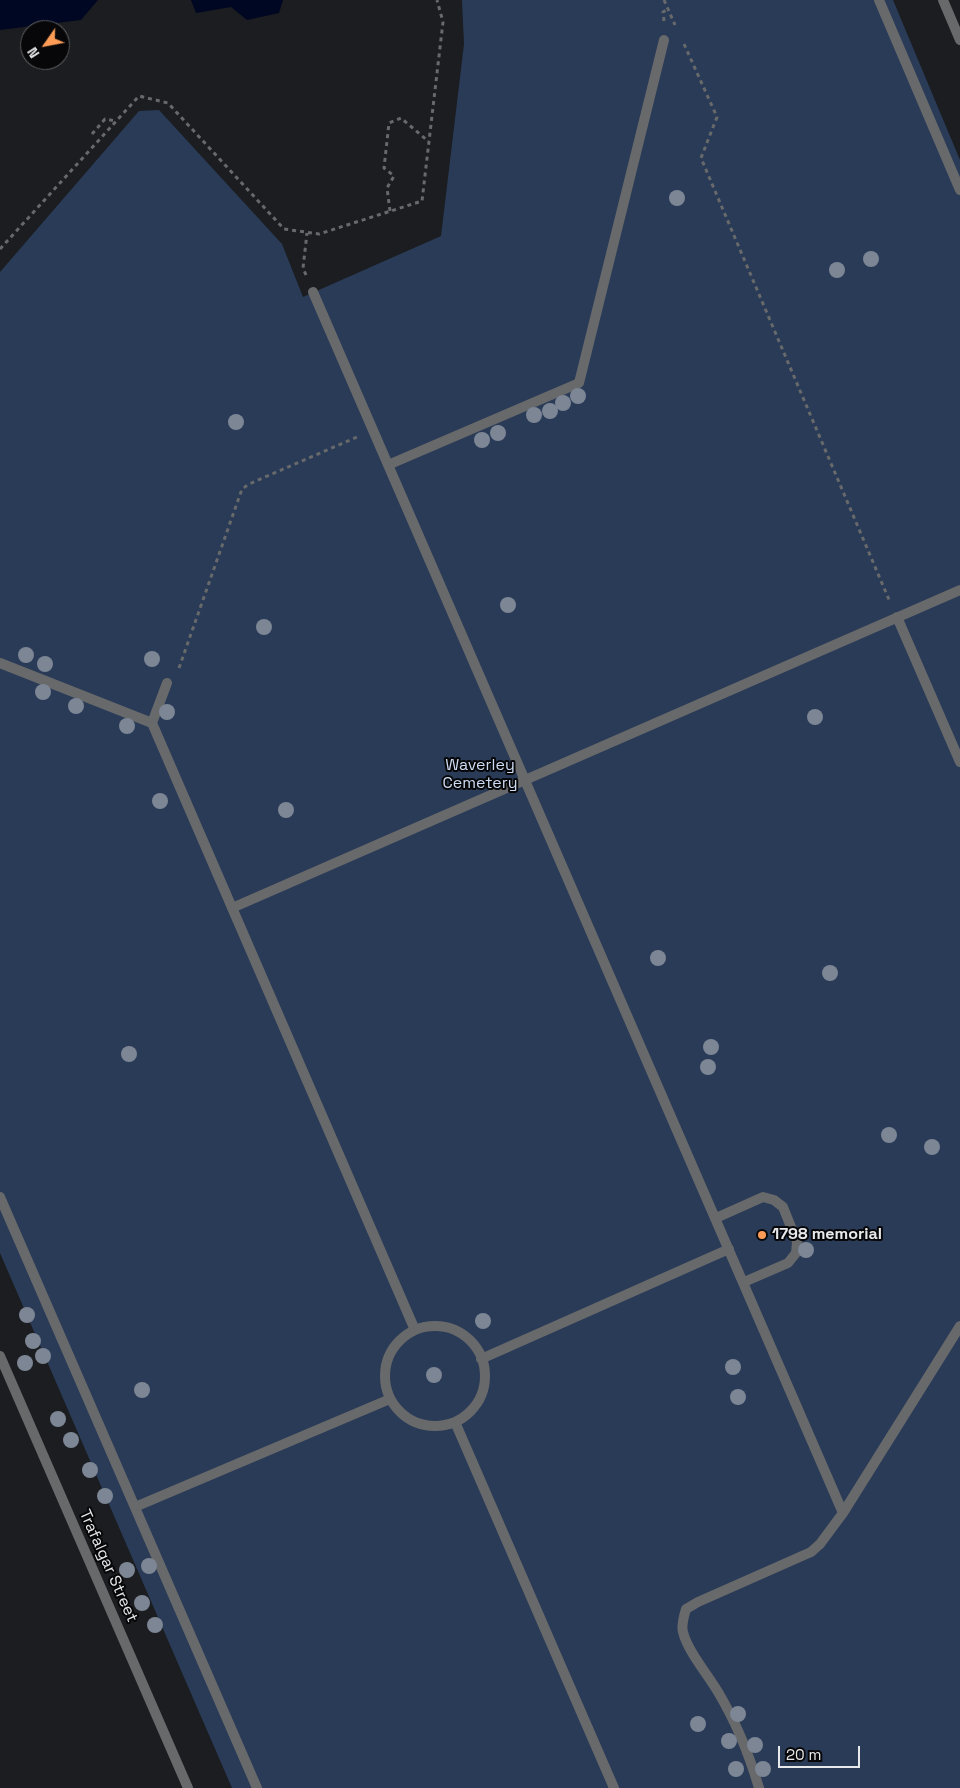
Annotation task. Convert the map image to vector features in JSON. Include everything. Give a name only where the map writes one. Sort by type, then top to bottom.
[{"type":"street","points":[[879,0],[960,190]]},
{"type":"street","points":[[943,0],[960,40]]},
{"type":"street","points":[[388,465],[579,383],[664,40]]},
{"type":"street","points":[[313,292],[843,1512]]},
{"type":"street","points":[[232,908],[960,590]]},
{"type":"street","points":[[897,617],[960,762]]},
{"type":"street","points":[[0,663],[152,723]]},
{"type":"street","points":[[167,683],[152,723],[415,1330]]},
{"type":"street","points":[[0,1197],[257,1788]]},
{"type":"street","points":[[716,1218],[763,1197],[774,1200],[783,1207],[797,1242],[796,1252],[788,1262],[744,1282]]},
{"type":"street","points":[[481,1359],[729,1249]]},
{"type":"street","points":[[439,1326],[454,1330],[468,1339],[478,1351],[485,1373],[481,1396],[473,1409],[455,1422],[441,1426],[418,1424],[405,1416],[390,1399],[385,1383],[388,1359],[396,1344],[415,1330],[439,1326]]},
{"type":"street","points":[[759,1788],[732,1716],[709,1676],[686,1643],[682,1630],[686,1609],[811,1552],[820,1544],[843,1512],[960,1326]]},
{"type":"street","name":"Trafalgar Street","points":[[0,1356],[188,1788]]},
{"type":"street","points":[[135,1507],[390,1399]]},
{"type":"street","points":[[455,1422],[614,1788]]},
{"type":"path","points":[[0,249],[138,96],[168,103],[284,229],[319,234],[422,201],[443,22],[437,0]]},
{"type":"path","points":[[664,0],[676,27]]},
{"type":"path","points":[[663,12],[668,9]]},
{"type":"path","points":[[680,36],[717,117],[701,158],[897,617]]},
{"type":"path","points":[[390,211],[387,188],[394,176],[384,168],[389,123],[401,118],[428,142]]},
{"type":"path","points":[[92,134],[105,119],[116,120]]},
{"type":"path","points":[[307,233],[303,268],[313,292]]},
{"type":"path","points":[[181,666],[242,489],[249,484],[374,430]]},
{"type":"green space","name":"Waverley Cemetery","points":[[462,0],[893,0],[960,160],[960,1788],[232,1788],[0,1253],[0,272],[139,111],[159,110],[282,244],[303,297],[441,236],[464,44]]},
{"type":"shaded area","points":[[0,0],[98,0],[81,20],[20,20],[20,28],[0,30]]},
{"type":"shaded area","points":[[191,0],[283,0],[279,13],[247,20],[231,7],[196,13]]},
{"type":"place","name":"1798 memorial","points":[[762,1235]]}]
